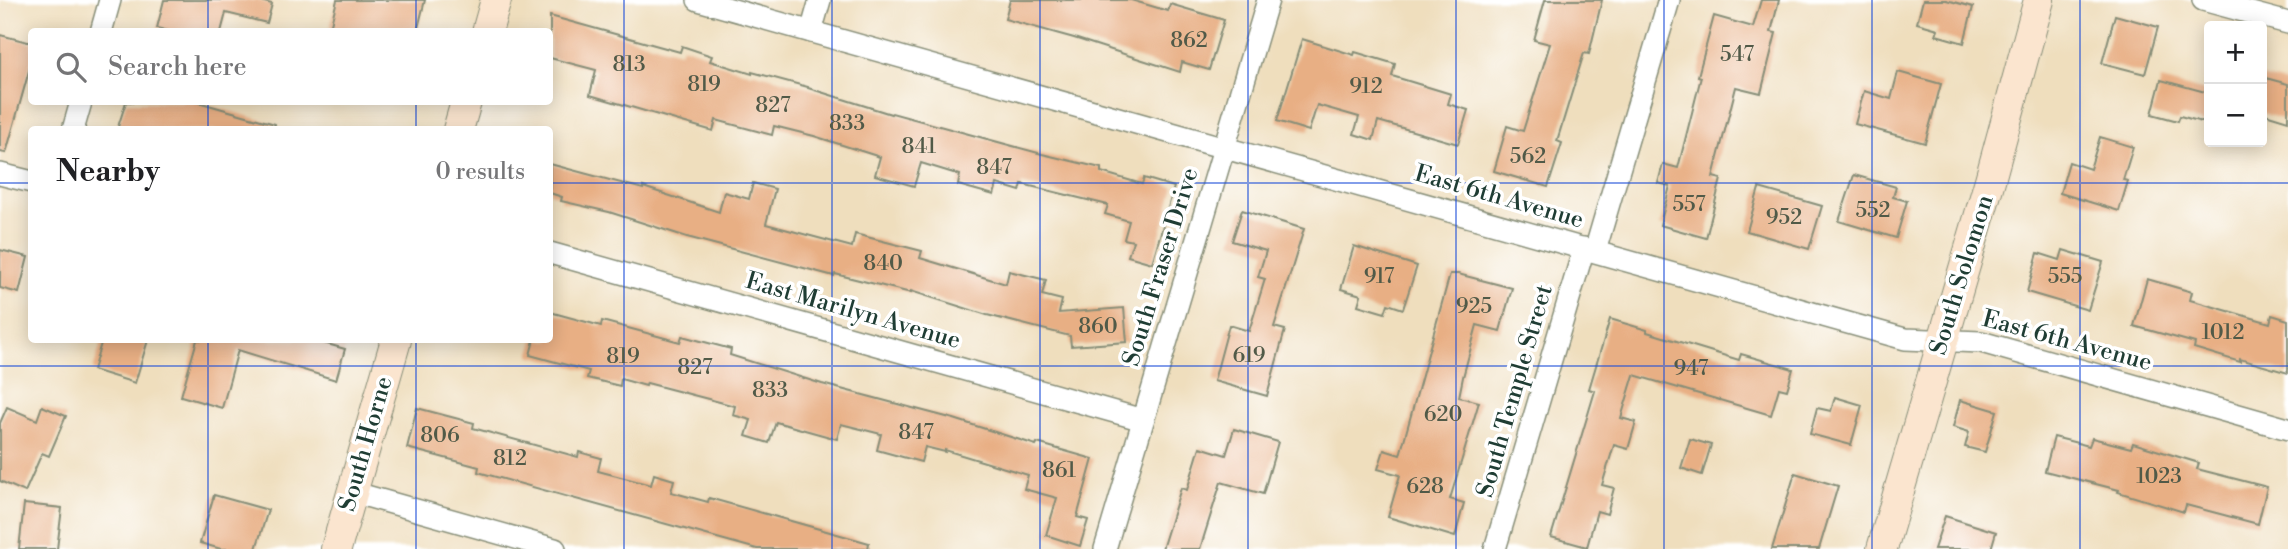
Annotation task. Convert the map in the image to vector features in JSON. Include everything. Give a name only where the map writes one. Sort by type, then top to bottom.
[{"type":"street","points":[[102,28],[110,0]]},
{"type":"street","points":[[488,28],[496,0]]},
{"type":"street","name":"East 6th Avenue","points":[[698,0],[1905,338],[1981,342],[2288,429]]},
{"type":"street","points":[[811,32],[820,0]]},
{"type":"street","name":"South Fraser Drive","points":[[1105,549],[1268,0]]},
{"type":"street","name":"South Temple Street","points":[[1495,549],[1669,0]]},
{"type":"street","name":"South Solomon","points":[[1882,549],[1990,180],[2039,0]]},
{"type":"street","points":[[2203,0],[2288,23]]},
{"type":"street","points":[[74,126],[80,105]]},
{"type":"street","points":[[459,126],[465,105]]},
{"type":"street","points":[[0,174],[28,181]]},
{"type":"street","name":"East Marilyn Avenue","points":[[553,254],[1143,420]]},
{"type":"street","name":"South Horne","points":[[336,549],[395,343]]},
{"type":"street","points":[[352,492],[555,549]]},
{"type":"building","points":[[164,0],[256,0],[272,4],[267,23],[226,13],[222,28],[157,28]]},
{"type":"building","points":[[337,0],[425,0],[418,28],[330,28]]},
{"type":"building","points":[[1010,0],[1131,0],[1168,11],[1170,4],[1224,20],[1209,70],[1182,62],[1180,72],[1005,19]]},
{"type":"building","points":[[1545,0],[1602,0],[1589,54],[1584,53],[1557,141],[1562,143],[1548,187],[1494,171],[1507,126],[1523,131],[1550,44],[1534,40]]},
{"type":"building","points":[[1761,0],[1779,0],[1771,32],[1776,33],[1761,93],[1736,87],[1713,177],[1721,179],[1706,238],[1660,225],[1670,186],[1658,183],[1663,164],[1678,168],[1714,16],[1753,27]]},
{"type":"building","points":[[1923,0],[1946,0],[1973,7],[1964,43],[1936,35],[1938,29],[1917,23]]},
{"type":"building","points":[[2115,15],[2158,27],[2145,74],[2102,63]]},
{"type":"building","points":[[550,16],[680,52],[682,46],[712,56],[710,61],[808,87],[891,114],[1101,168],[1101,172],[1142,184],[1144,178],[1174,187],[1152,263],[1128,256],[1133,241],[1124,239],[1129,221],[1105,214],[1108,205],[1022,184],[1020,191],[997,184],[994,195],[958,185],[960,175],[921,163],[914,186],[875,175],[880,157],[814,136],[774,126],[772,135],[716,120],[713,131],[590,95],[596,70],[553,59],[553,28],[550,28]]},
{"type":"building","points":[[0,35],[28,42],[28,74],[6,153],[0,152]]},
{"type":"building","points":[[1302,39],[1395,64],[1392,76],[1451,94],[1448,104],[1468,110],[1458,144],[1378,121],[1373,140],[1354,134],[1359,117],[1317,105],[1309,131],[1277,121]]},
{"type":"building","points":[[1898,72],[1941,84],[1925,143],[1855,124],[1864,91],[1891,99]]},
{"type":"building","points":[[2267,78],[2288,84],[2288,121],[2267,115]]},
{"type":"building","points":[[2161,80],[2204,92],[2204,123],[2180,116],[2178,121],[2152,114]]},
{"type":"building","points":[[125,105],[208,105],[275,124],[275,126],[118,126]]},
{"type":"building","points":[[2100,137],[2133,147],[2123,180],[2128,181],[2119,211],[2060,193],[2069,162],[2090,169]]},
{"type":"building","points":[[553,165],[643,187],[719,212],[724,192],[749,199],[753,183],[775,189],[766,224],[852,247],[855,234],[922,251],[920,258],[1006,284],[1009,271],[1046,280],[1042,295],[1062,300],[1059,313],[1124,308],[1127,342],[1071,346],[1070,336],[987,315],[911,291],[835,274],[834,276],[687,237],[609,212],[561,201],[562,197],[553,194]]},
{"type":"building","points":[[1854,175],[1896,187],[1893,197],[1907,201],[1896,238],[1839,221]]},
{"type":"building","points":[[1759,188],[1822,206],[1809,249],[1747,231]]},
{"type":"building","points":[[1242,210],[1304,229],[1274,327],[1285,330],[1267,396],[1214,381],[1229,325],[1249,331],[1265,279],[1258,277],[1266,251],[1232,241]]},
{"type":"building","points":[[1354,246],[1417,266],[1403,309],[1388,304],[1385,313],[1358,305],[1361,295],[1341,289]]},
{"type":"building","points":[[0,250],[28,257],[19,293],[0,288]]},
{"type":"building","points":[[2063,250],[2103,262],[2088,310],[2027,292],[2038,253],[2060,260]]},
{"type":"building","points":[[1450,274],[1512,288],[1500,331],[1477,325],[1463,377],[1459,397],[1479,402],[1450,499],[1464,503],[1455,537],[1388,517],[1400,475],[1378,469],[1384,450],[1400,455]]},
{"type":"building","points":[[2147,279],[2192,292],[2190,300],[2270,323],[2272,315],[2288,320],[2288,373],[2194,348],[2195,343],[2134,326]]},
{"type":"building","points":[[553,313],[601,326],[602,321],[680,342],[682,336],[731,349],[730,355],[822,384],[1093,459],[1077,517],[1088,520],[1080,546],[1046,535],[1057,498],[1024,489],[1028,475],[945,450],[925,447],[921,462],[877,450],[881,434],[841,424],[837,439],[776,422],[769,443],[746,436],[751,420],[733,415],[735,406],[647,383],[646,386],[621,379],[620,386],[587,378],[589,371],[530,355],[533,343],[553,343]]},
{"type":"building","points":[[1610,319],[1739,360],[1741,354],[1793,369],[1787,390],[1779,388],[1771,415],[1634,375],[1621,418],[1636,422],[1628,449],[1614,445],[1602,485],[1614,488],[1607,514],[1597,511],[1587,547],[1551,537],[1595,391],[1589,389]]},
{"type":"building","points":[[101,343],[147,343],[135,383],[93,370]]},
{"type":"building","points":[[196,343],[324,343],[345,349],[336,380],[238,350],[222,408],[181,396]]},
{"type":"building","points":[[1835,397],[1862,405],[1851,445],[1810,434],[1817,408],[1831,411]]},
{"type":"building","points":[[1960,400],[1997,411],[1985,452],[1965,447],[1969,432],[1953,427]]},
{"type":"building","points":[[42,406],[66,416],[49,456],[42,453],[25,492],[0,481],[0,423],[7,407],[37,420]]},
{"type":"building","points":[[417,408],[474,423],[473,428],[578,457],[579,452],[601,458],[598,471],[651,485],[654,474],[674,480],[671,492],[708,502],[709,498],[869,543],[868,549],[757,549],[478,472],[479,467],[407,448]]},
{"type":"building","points":[[1234,429],[1278,442],[1263,494],[1221,482],[1200,549],[1162,549],[1181,488],[1187,490],[1200,447],[1226,455]]},
{"type":"building","points":[[2054,437],[2089,446],[2092,438],[2131,448],[2133,443],[2199,463],[2197,469],[2267,487],[2258,524],[2186,505],[2184,512],[2118,492],[2119,490],[2045,471]]},
{"type":"building","points":[[1690,439],[1711,445],[1702,475],[1681,468]]},
{"type":"building","points":[[1795,473],[1838,486],[1819,549],[1772,549]]},
{"type":"building","points":[[214,495],[268,510],[256,549],[221,549],[200,543]]},
{"type":"building","points":[[24,504],[62,508],[57,549],[19,549]]},
{"type":"building","points":[[1945,516],[1996,532],[1991,549],[1934,549]]}]
